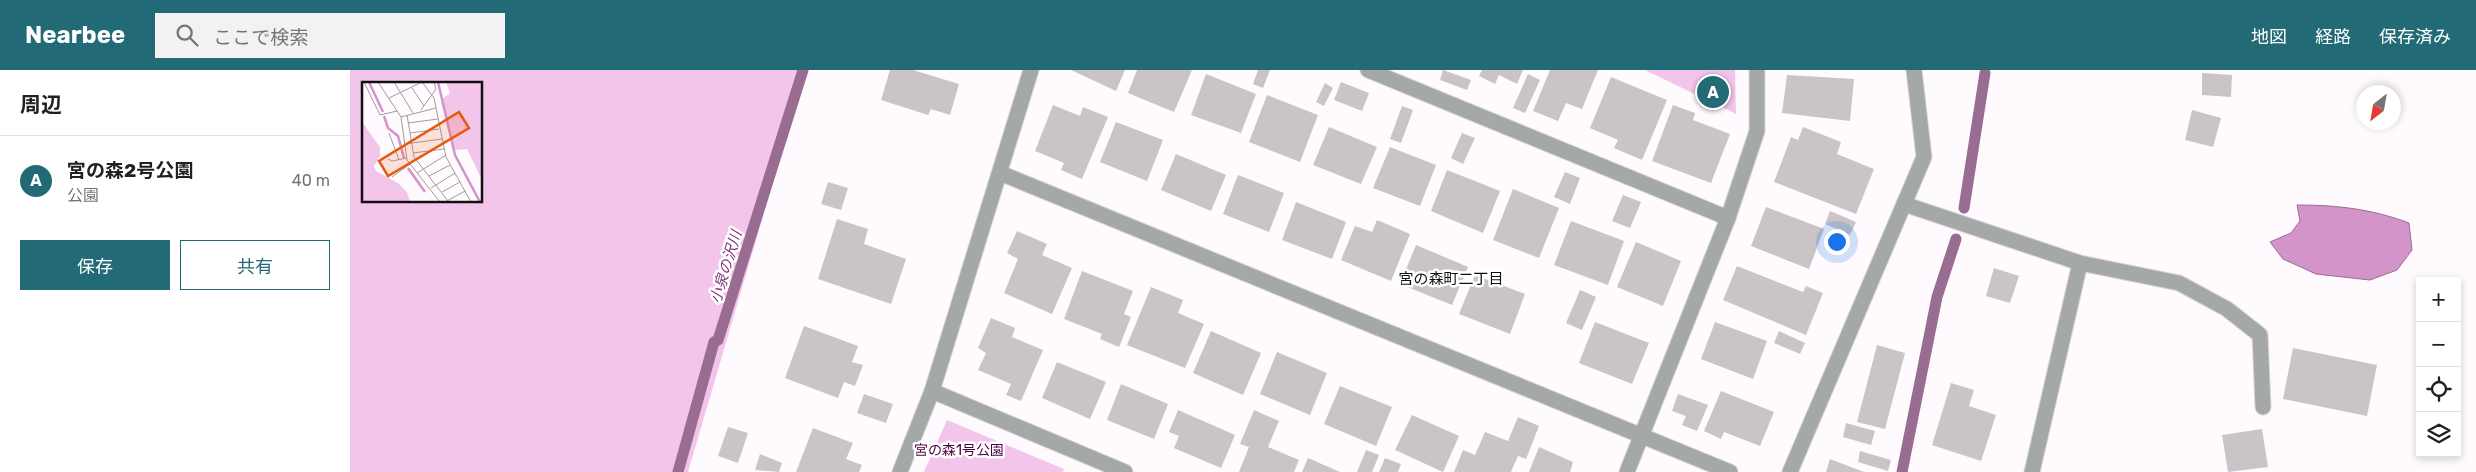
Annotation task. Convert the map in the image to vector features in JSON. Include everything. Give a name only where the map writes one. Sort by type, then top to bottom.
[{"type":"street","points":[[900,472],[932,391],[1031,70]]},
{"type":"street","points":[[1368,70],[1728,218]]},
{"type":"street","points":[[1627,472],[1728,218],[1757,131],[1757,70]]},
{"type":"street","points":[[1790,472],[1924,157],[1914,70]]},
{"type":"street","points":[[1000,173],[1730,472]]},
{"type":"street","points":[[1904,204],[2080,264],[2178,283],[2228,309],[2260,335],[2263,407]]},
{"type":"street","points":[[2032,472],[2080,264]]},
{"type":"street","points":[[932,391],[1125,472]]},
{"type":"green space","points":[[350,70],[806,70],[688,472],[350,472]]},
{"type":"green space","points":[[1645,70],[1735,70],[1736,114]]},
{"type":"green space","name":"宮の森1号公園","points":[[947,420],[1064,469],[1063,472],[924,472]]},
{"type":"shaded area","points":[[2297,205],[2354,209],[2382,214],[2409,223],[2412,250],[2397,270],[2370,280],[2316,274],[2283,259],[2270,242],[2291,233],[2300,221]]},
{"type":"building","points":[[890,70],[913,70],[959,84],[950,115],[931,109],[928,115],[881,100]]},
{"type":"building","points":[[1071,70],[1125,70],[1116,91]]},
{"type":"building","points":[[1137,70],[1192,70],[1174,112],[1128,93]]},
{"type":"building","points":[[1258,70],[1270,70],[1263,88],[1253,84]]},
{"type":"building","points":[[1443,70],[1471,80],[1467,90],[1440,80]]},
{"type":"building","points":[[1482,70],[1523,70],[1517,84],[1499,75],[1495,84],[1479,76]]},
{"type":"building","points":[[1550,70],[1598,70],[1582,109],[1566,103],[1558,121],[1533,111]]},
{"type":"building","points":[[2202,73],[2232,75],[2231,97],[2202,95]]},
{"type":"building","points":[[1206,74],[1256,94],[1241,133],[1191,115]]},
{"type":"building","points":[[1528,74],[1540,80],[1525,113],[1513,108]]},
{"type":"building","points":[[1787,75],[1854,79],[1850,121],[1782,113]]},
{"type":"building","points":[[1611,77],[1667,100],[1642,160],[1614,148],[1618,140],[1590,128]]},
{"type":"building","points":[[1341,82],[1369,93],[1362,111],[1334,100]]},
{"type":"building","points":[[1325,83],[1333,88],[1324,106],[1316,102]]},
{"type":"building","points":[[1267,95],[1318,115],[1300,162],[1249,142]]},
{"type":"building","points":[[1053,105],[1080,116],[1083,107],[1108,117],[1082,179],[1061,170],[1064,163],[1035,151]]},
{"type":"building","points":[[1673,105],[1695,113],[1693,120],[1730,134],[1711,183],[1652,161]]},
{"type":"building","points":[[1402,106],[1413,110],[1401,143],[1390,139]]},
{"type":"building","points":[[2192,110],[2221,118],[2213,147],[2185,140]]},
{"type":"building","points":[[1116,122],[1163,140],[1147,181],[1100,162]]},
{"type":"building","points":[[1329,127],[1377,147],[1361,184],[1313,165]]},
{"type":"building","points":[[1803,127],[1841,142],[1837,154],[1874,169],[1856,214],[1774,182],[1791,137],[1798,140]]},
{"type":"building","points":[[1462,133],[1475,138],[1463,164],[1451,158]]},
{"type":"building","points":[[1390,147],[1436,165],[1420,206],[1373,188]]},
{"type":"building","points":[[1176,154],[1226,175],[1211,211],[1161,190]]},
{"type":"building","points":[[1447,170],[1500,191],[1483,233],[1431,211]]},
{"type":"building","points":[[1565,172],[1580,178],[1570,204],[1554,197]]},
{"type":"building","points":[[1238,175],[1284,193],[1269,232],[1223,214]]},
{"type":"building","points":[[828,182],[848,188],[841,210],[821,204]]},
{"type":"building","points":[[1513,189],[1559,208],[1539,258],[1493,240]]},
{"type":"building","points":[[1623,195],[1641,202],[1630,228],[1612,221]]},
{"type":"building","points":[[1296,202],[1346,222],[1332,259],[1282,240]]},
{"type":"building","points":[[1766,207],[1824,229],[1809,269],[1751,246]]},
{"type":"building","points":[[1830,211],[1856,222],[1850,235],[1825,224]]},
{"type":"building","points":[[837,219],[868,229],[864,244],[906,259],[891,304],[818,279]]},
{"type":"building","points":[[1377,220],[1410,234],[1391,281],[1341,260],[1355,226],[1372,232]]},
{"type":"building","points":[[1571,221],[1624,241],[1608,285],[1554,265]]},
{"type":"building","points":[[1017,231],[1047,244],[1042,255],[1072,268],[1052,314],[1004,293],[1018,259],[1007,253]]},
{"type":"building","points":[[1636,242],[1681,261],[1663,306],[1617,287]]},
{"type":"building","points":[[1416,245],[1468,267],[1452,305],[1400,284]]},
{"type":"building","points":[[1737,266],[1803,292],[1806,286],[1823,293],[1806,335],[1723,300]]},
{"type":"building","points":[[1994,268],[2019,276],[2010,303],[1986,296]]},
{"type":"building","points":[[1082,271],[1133,291],[1124,314],[1131,317],[1119,347],[1100,339],[1102,334],[1064,319]]},
{"type":"building","points":[[1475,275],[1525,294],[1510,334],[1459,314]]},
{"type":"building","points":[[1151,287],[1183,300],[1178,313],[1204,324],[1185,368],[1127,345]]},
{"type":"building","points":[[1580,290],[1596,297],[1582,330],[1566,323]]},
{"type":"building","points":[[991,318],[1015,328],[1012,337],[1043,350],[1021,401],[1006,395],[1011,384],[978,370],[986,353],[978,348]]},
{"type":"building","points":[[1595,322],[1649,343],[1632,384],[1579,363]]},
{"type":"building","points":[[1715,322],[1767,341],[1753,379],[1701,359]]},
{"type":"building","points":[[804,326],[858,346],[852,362],[863,365],[855,386],[844,382],[838,398],[785,378]]},
{"type":"building","points":[[1211,331],[1261,353],[1243,395],[1193,373]]},
{"type":"building","points":[[1779,331],[1805,343],[1800,354],[1774,343]]},
{"type":"building","points":[[1877,345],[1905,353],[1885,429],[1857,422]]},
{"type":"building","points":[[2293,348],[2377,365],[2367,416],[2283,399]]},
{"type":"building","points":[[1277,352],[1327,373],[1310,415],[1260,394]]},
{"type":"building","points":[[1057,362],[1106,382],[1090,419],[1042,398]]},
{"type":"building","points":[[1951,383],[1974,390],[1969,406],[1996,415],[1981,461],[1932,445]]},
{"type":"building","points":[[1121,384],[1168,404],[1154,439],[1107,420]]},
{"type":"building","points":[[1340,386],[1392,407],[1376,446],[1324,424]]},
{"type":"building","points":[[1721,391],[1774,412],[1760,446],[1724,432],[1721,439],[1704,431]]},
{"type":"building","points":[[864,394],[893,404],[886,423],[857,413]]},
{"type":"building","points":[[1678,394],[1708,405],[1697,431],[1682,425],[1686,416],[1672,411]]},
{"type":"building","points":[[1178,410],[1235,435],[1221,468],[1174,448],[1179,436],[1169,432]]},
{"type":"building","points":[[1254,410],[1279,421],[1268,447],[1299,460],[1294,472],[1239,472],[1249,447],[1240,444]]},
{"type":"building","points":[[1412,415],[1459,436],[1443,472],[1395,450]]},
{"type":"building","points":[[1518,417],[1539,426],[1526,459],[1518,456],[1511,472],[1454,472],[1463,450],[1475,455],[1485,432],[1508,441]]},
{"type":"building","points":[[1846,423],[1875,431],[1871,445],[1843,437]]},
{"type":"building","points":[[728,427],[748,433],[738,463],[718,456]]},
{"type":"building","points":[[813,428],[853,443],[846,459],[862,465],[859,472],[796,472]]},
{"type":"building","points":[[2262,429],[2268,467],[2228,472],[2222,435]]},
{"type":"building","points":[[1539,447],[1573,462],[1570,472],[1529,472]]},
{"type":"building","points":[[1366,450],[1379,455],[1372,472],[1357,472]]},
{"type":"building","points":[[1860,451],[1891,460],[1888,471],[1858,462]]},
{"type":"building","points":[[760,454],[782,463],[779,472],[755,470]]},
{"type":"building","points":[[1308,458],[1340,472],[1302,472]]},
{"type":"building","points":[[1385,458],[1401,464],[1398,472],[1379,472]]},
{"type":"building","points":[[1830,459],[1864,472],[1826,472]]},
{"type":"waterway","name":"小泉の沢川","points":[[678,472],[714,342],[718,340],[803,70]]},
{"type":"waterway","points":[[1964,208],[1985,73]]},
{"type":"waterway","points":[[1902,472],[1937,297],[1956,239]]},
{"type":"place","name":"宮の森2号公園","points":[[1713,92]]},
{"type":"district","name":"宮の森町二丁目","points":[[1451,279]]}]
